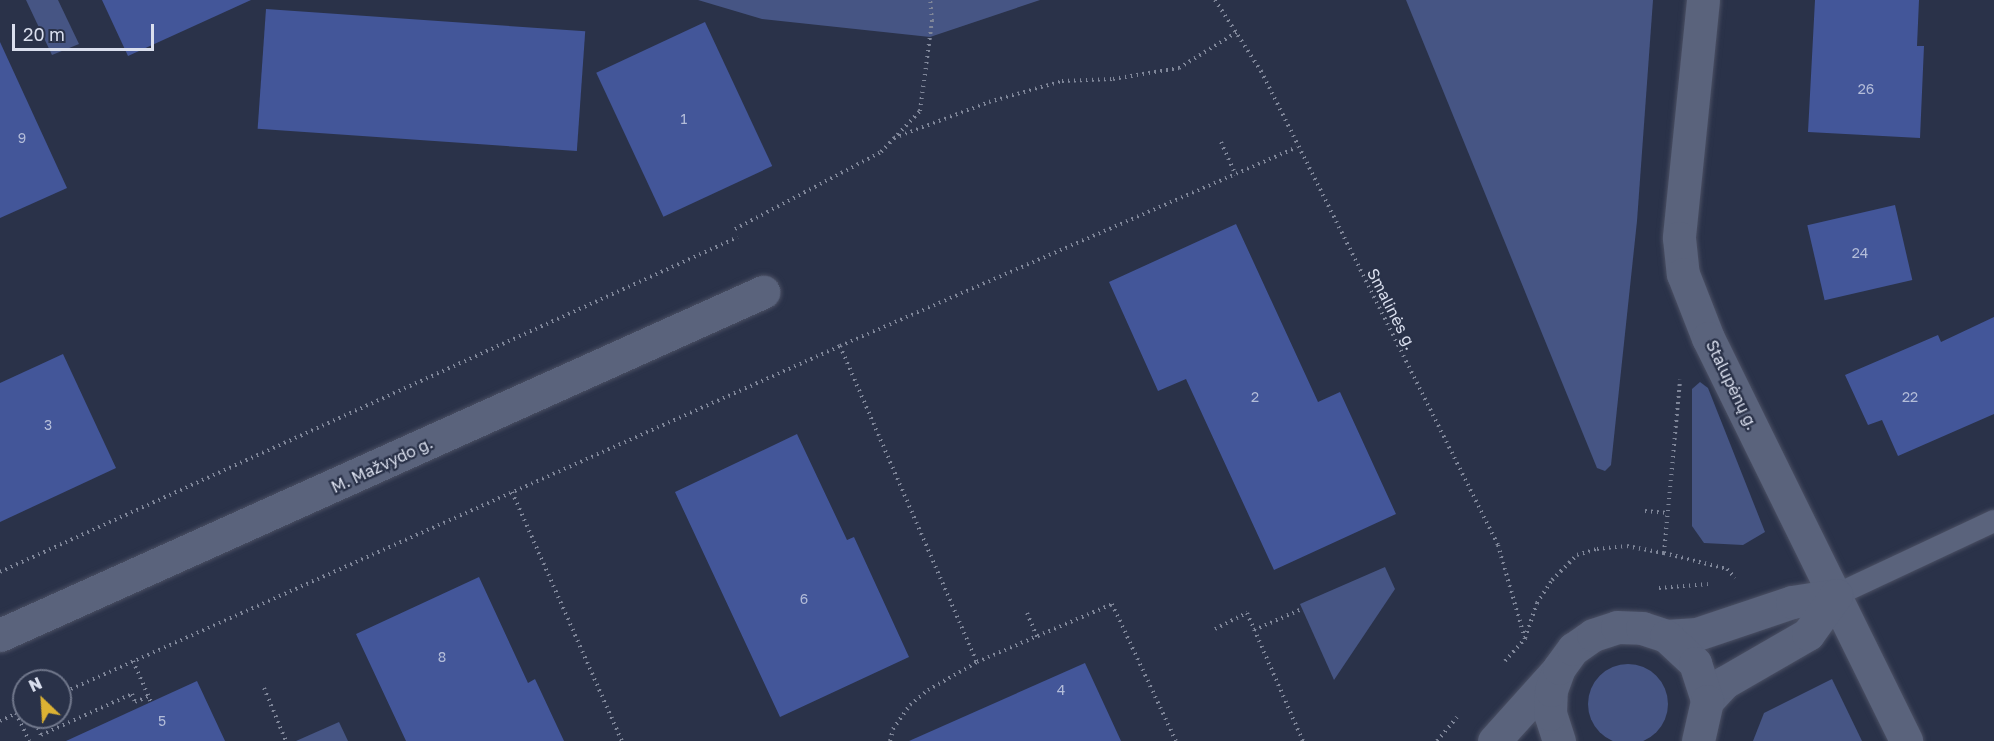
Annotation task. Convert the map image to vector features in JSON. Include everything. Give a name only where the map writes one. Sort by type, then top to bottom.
[{"type":"street","name":"Stalupėnų g.","points":[[1703,0],[1679,238],[1683,274],[1708,338],[1906,741]]},
{"type":"street","name":"M. Mažvydo g.","points":[[0,635],[763,292]]},
{"type":"street","points":[[1494,741],[1573,649],[1593,635],[1617,627],[1642,628],[1666,636],[1697,634],[1792,602],[1836,595]]},
{"type":"street","points":[[1707,701],[1725,682],[1808,634],[1836,595]]},
{"type":"street","points":[[1666,636],[1695,663],[1707,701],[1698,741]]},
{"type":"street","points":[[1558,741],[1550,714],[1551,690],[1559,668]]},
{"type":"lane","points":[[1836,595],[1994,521]]},
{"type":"path","points":[[735,229],[881,152],[920,111],[932,21],[930,0]]},
{"type":"path","name":"Smalinės g.","points":[[1215,0],[1261,71],[1297,147],[1498,544],[1525,639],[1542,595],[1564,565],[1577,555],[1627,546],[1664,553]]},
{"type":"path","points":[[894,138],[989,102],[1062,81],[1113,79],[1179,68],[1237,32]]},
{"type":"path","points":[[1221,142],[1236,175]]},
{"type":"path","points":[[72,689],[840,346],[1297,147]]},
{"type":"path","points":[[0,572],[738,237]]},
{"type":"path","points":[[840,346],[977,662]]},
{"type":"path","points":[[1681,376],[1664,553],[1727,569],[1742,586]]},
{"type":"path","points":[[512,492],[622,741]]},
{"type":"path","points":[[1645,511],[1668,513]]},
{"type":"path","points":[[890,741],[893,729],[910,705],[977,662],[1112,604],[1176,741]]},
{"type":"path","points":[[1254,630],[1302,609]]},
{"type":"path","points":[[1027,613],[1037,637]]},
{"type":"path","points":[[1215,629],[1247,613],[1303,741]]},
{"type":"path","points":[[133,661],[151,702]]},
{"type":"path","points":[[264,688],[286,741]]},
{"type":"path","points":[[72,721],[132,694],[135,702],[149,696]]},
{"type":"path","points":[[38,729],[41,735],[54,729]]},
{"type":"shaded area","points":[[26,0],[58,0],[79,44],[52,55]]},
{"type":"shaded area","points":[[698,0],[1040,0],[930,37],[762,19]]},
{"type":"shaded area","points":[[1406,0],[1653,0],[1637,221],[1611,465],[1605,471],[1597,468]]},
{"type":"shaded area","points":[[1700,382],[1708,388],[1765,532],[1743,545],[1704,543],[1692,526],[1692,389]]},
{"type":"shaded area","points":[[1385,567],[1395,589],[1334,680],[1300,604]]},
{"type":"shaded area","points":[[1628,664],[1643,667],[1656,676],[1665,689],[1668,704],[1665,719],[1656,732],[1643,741],[1628,744],[1613,741],[1600,732],[1591,719],[1588,704],[1591,689],[1600,676],[1613,667]]},
{"type":"shaded area","points":[[1832,679],[1862,741],[1753,741],[1764,713]]},
{"type":"shaded area","points":[[339,722],[348,741],[296,741]]},
{"type":"building","points":[[102,0],[251,0],[128,56]]},
{"type":"building","points":[[1815,0],[1919,0],[1917,46],[1924,46],[1920,138],[1808,132]]},
{"type":"building","points":[[266,9],[585,31],[577,151],[258,129]]},
{"type":"building","points":[[705,22],[772,166],[663,217],[596,73]]},
{"type":"building","points":[[0,42],[67,188],[0,218]]},
{"type":"building","points":[[1895,205],[1912,280],[1825,300],[1807,225]]},
{"type":"building","points":[[1236,224],[1318,402],[1340,392],[1396,514],[1274,570],[1186,379],[1158,391],[1109,282]]},
{"type":"building","points":[[1994,317],[1994,414],[1898,456],[1882,420],[1868,425],[1845,375],[1938,335],[1941,342]]},
{"type":"building","points":[[63,354],[116,468],[0,522],[0,383]]},
{"type":"building","points":[[797,434],[847,540],[854,537],[909,657],[780,717],[675,492]]},
{"type":"building","points":[[479,577],[528,683],[535,679],[564,741],[406,741],[356,634]]},
{"type":"building","points":[[1085,663],[1121,741],[909,741]]},
{"type":"building","points":[[197,681],[225,741],[66,741],[151,702]]}]
